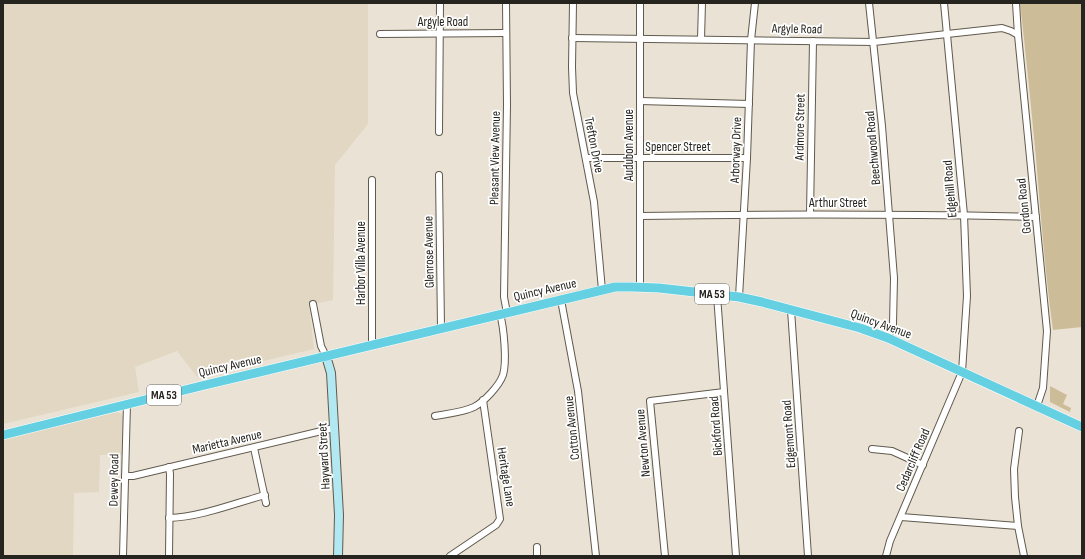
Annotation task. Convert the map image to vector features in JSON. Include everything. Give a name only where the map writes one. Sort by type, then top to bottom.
[{"type":"main road","name":"Quincy Avenue","points":[[3,435],[615,287],[640,287],[739,297],[860,328],[888,338],[1082,427]]},
{"type":"main road","name":"Hayward Street","points":[[326,356],[331,373],[339,516],[338,556]]},
{"type":"street","points":[[438,132],[440,3]]},
{"type":"street","name":"Pleasant View Avenue","points":[[435,416],[473,408],[496,386],[503,372],[507,112],[506,3]]},
{"type":"street","name":"Trefton Drive","points":[[573,3],[573,93],[595,209],[602,290]]},
{"type":"street","name":"Audubon Avenue","points":[[640,3],[640,287]]},
{"type":"street","points":[[701,40],[702,3]]},
{"type":"street","name":"Arborway Drive","points":[[739,297],[747,158],[751,40],[755,3]]},
{"type":"street","name":"Beechwood Road","points":[[870,3],[890,215],[894,278],[893,324],[888,338]]},
{"type":"street","name":"Edgehill Road","points":[[944,3],[964,215],[967,296],[962,372]]},
{"type":"street","name":"Gordon Road","points":[[1016,3],[1047,331],[1043,388],[1037,406]]},
{"type":"street","name":"Argyle Road","points":[[572,38],[874,42],[1002,28],[1018,35]]},
{"type":"street","name":"Argyle Road","points":[[380,34],[506,33]]},
{"type":"street","name":"Ardmore Street","points":[[810,214],[813,40]]},
{"type":"street","points":[[640,101],[749,104]]},
{"type":"street","name":"Spencer Street","points":[[586,158],[747,158]]},
{"type":"street","name":"Glenrose Avenue","points":[[439,175],[441,328]]},
{"type":"street","name":"Harbor Villa Avenue","points":[[372,180],[372,345]]},
{"type":"street","name":"Arthur Street","points":[[640,216],[810,214],[1036,217]]},
{"type":"street","name":"Bickford Road","points":[[717,295],[736,556]]},
{"type":"street","name":"Cotton Avenue","points":[[561,300],[579,398],[596,556]]},
{"type":"street","points":[[313,304],[321,346],[326,356]]},
{"type":"street","name":"Edgemont Road","points":[[791,310],[808,556]]},
{"type":"street","name":"Cedarcliff Road","points":[[886,556],[890,541],[962,372]]},
{"type":"street","name":"Newton Avenue","points":[[665,556],[650,401],[724,392]]},
{"type":"street","name":"Heritage Lane","points":[[450,556],[496,525],[500,519],[483,400]]},
{"type":"street","name":"Dewey Road","points":[[123,556],[127,404]]},
{"type":"street","name":"Marietta Avenue","points":[[125,476],[254,448],[334,428]]},
{"type":"street","points":[[1019,431],[1014,469],[1018,526],[1024,556]]},
{"type":"street","points":[[254,448],[266,503]]},
{"type":"street","points":[[872,449],[892,451],[923,465]]},
{"type":"street","points":[[169,467],[169,556]]},
{"type":"street","points":[[169,518],[194,514],[265,495]]},
{"type":"street","points":[[901,517],[1018,526]]},
{"type":"street","points":[[537,547],[537,556]]},
{"type":"shaded area","points":[[3,3],[368,3],[368,124],[335,165],[333,300],[309,305],[314,349],[197,377],[177,351],[135,367],[139,392],[3,424]]},
{"type":"shaded area","points":[[1020,3],[1082,3],[1082,327],[1053,330],[1045,266]]},
{"type":"shaded area","points":[[1050,386],[1067,395],[1063,404],[1071,408],[1070,412],[1050,402]]},
{"type":"shaded area","points":[[117,412],[122,414],[123,418],[122,455],[100,455],[99,492],[74,493],[73,556],[3,556],[3,439]]}]
